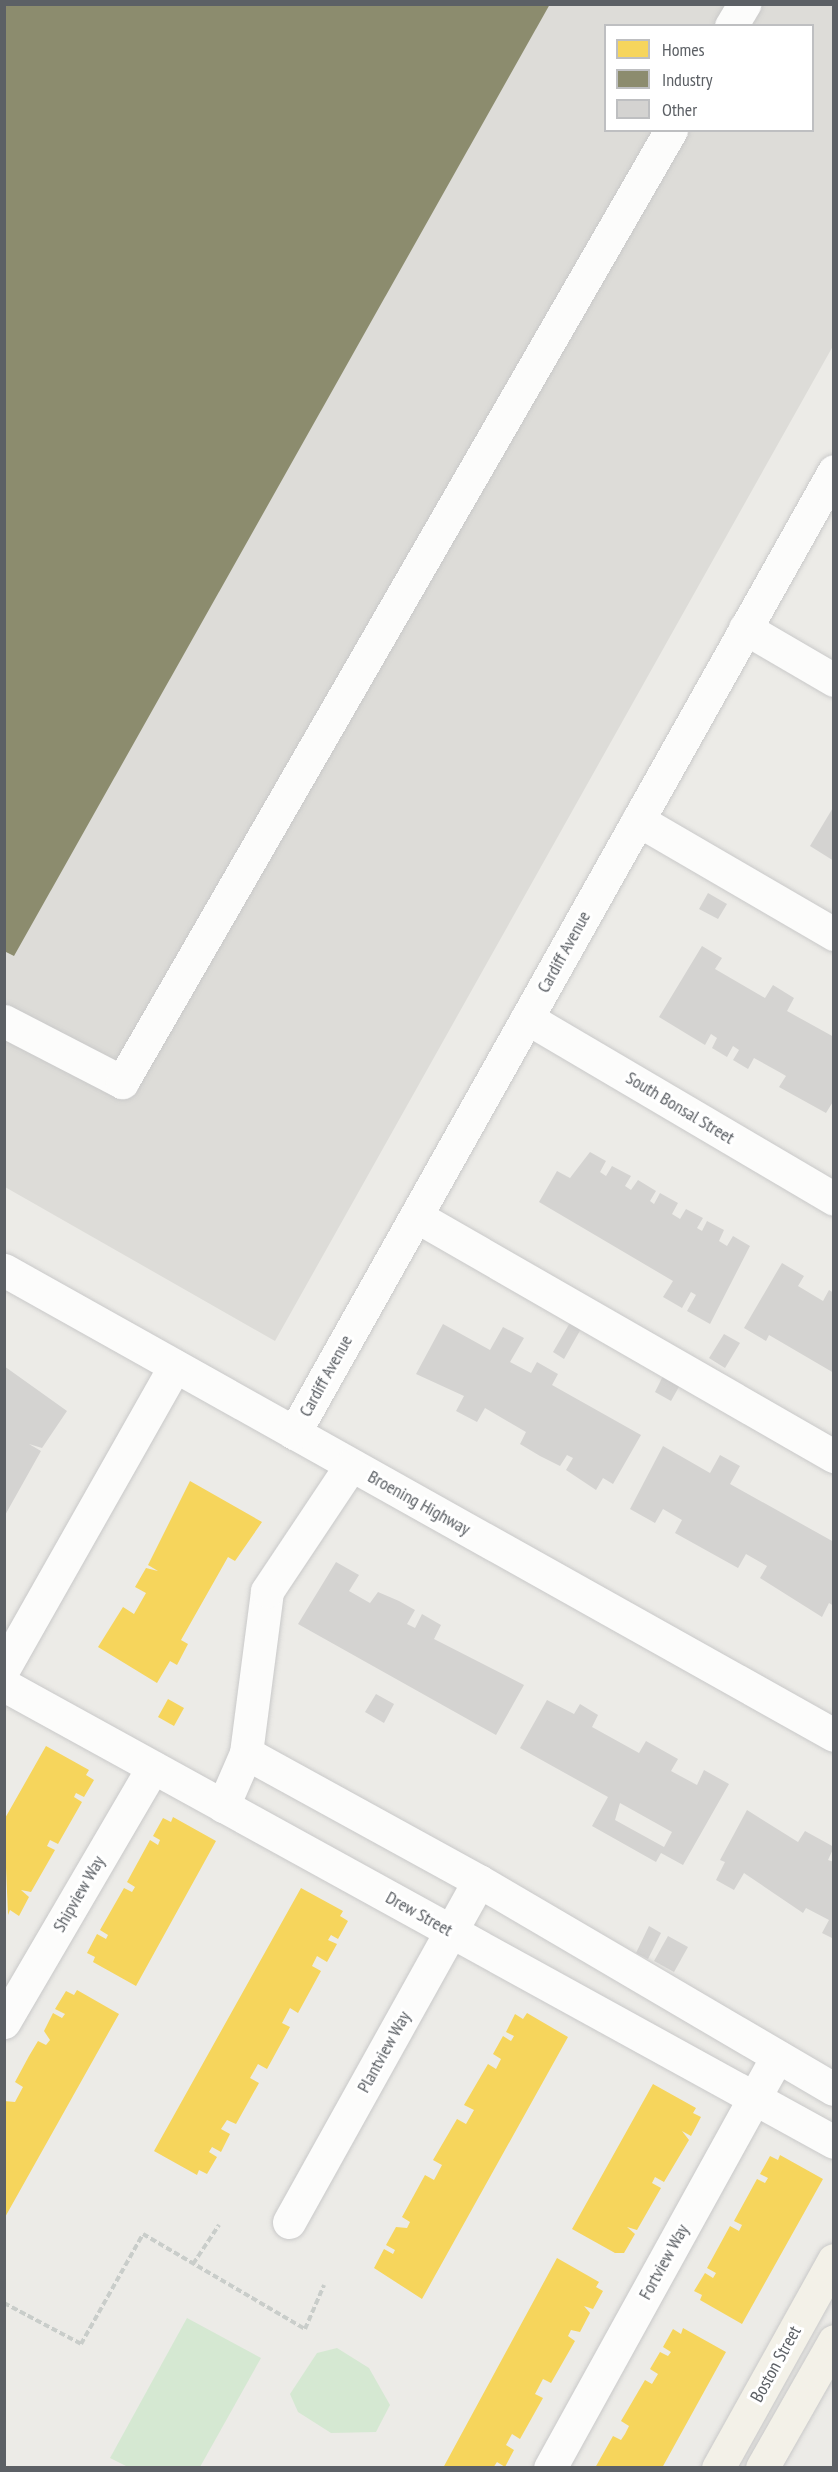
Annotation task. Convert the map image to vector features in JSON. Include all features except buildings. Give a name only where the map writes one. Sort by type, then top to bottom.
[{"type":"main road","name":"Boston Street","points":[[718,2468],[834,2260]]},
{"type":"main road","points":[[762,2468],[834,2341]]},
{"type":"street","points":[[732,24],[744,4]]},
{"type":"street","points":[[4,1021],[122,1082],[670,132]]},
{"type":"street","name":"Cardiff Avenue","points":[[294,1433],[834,471]]},
{"type":"street","points":[[745,628],[834,680]]},
{"type":"street","points":[[638,820],[834,934]]},
{"type":"street","name":"South Bonsal Street","points":[[527,1018],[834,1199]]},
{"type":"street","points":[[416,1216],[834,1456]]},
{"type":"street","name":"Broening Highway","points":[[4,1270],[834,1735]]},
{"type":"street","points":[[4,1668],[175,1366]]},
{"type":"street","points":[[223,1806],[246,1753],[267,1592],[351,1465]]},
{"type":"street","name":"Drew Street","points":[[4,1685],[834,2142]]},
{"type":"street","points":[[246,1753],[479,1881],[834,2089]]},
{"type":"street","name":"Shipview Way","points":[[4,2022],[153,1767]]},
{"type":"street","name":"Plantview Way","points":[[289,2222],[479,1881]]},
{"type":"street","name":"Fortview Way","points":[[550,2468],[777,2057]]},
{"type":"path","points":[[193,2264],[219,2225]]},
{"type":"path","points":[[4,2303],[81,2344],[143,2234],[305,2329],[324,2285]]},
{"type":"shaded area","points":[[5,5],[833,5],[833,346],[275,1341],[5,1187]]},
{"type":"green space","points":[[187,2318],[261,2358],[200,2467],[128,2467],[110,2458]]},
{"type":"green space","points":[[337,2348],[369,2368],[390,2405],[376,2432],[331,2433],[298,2412],[290,2394],[317,2353]]}]
